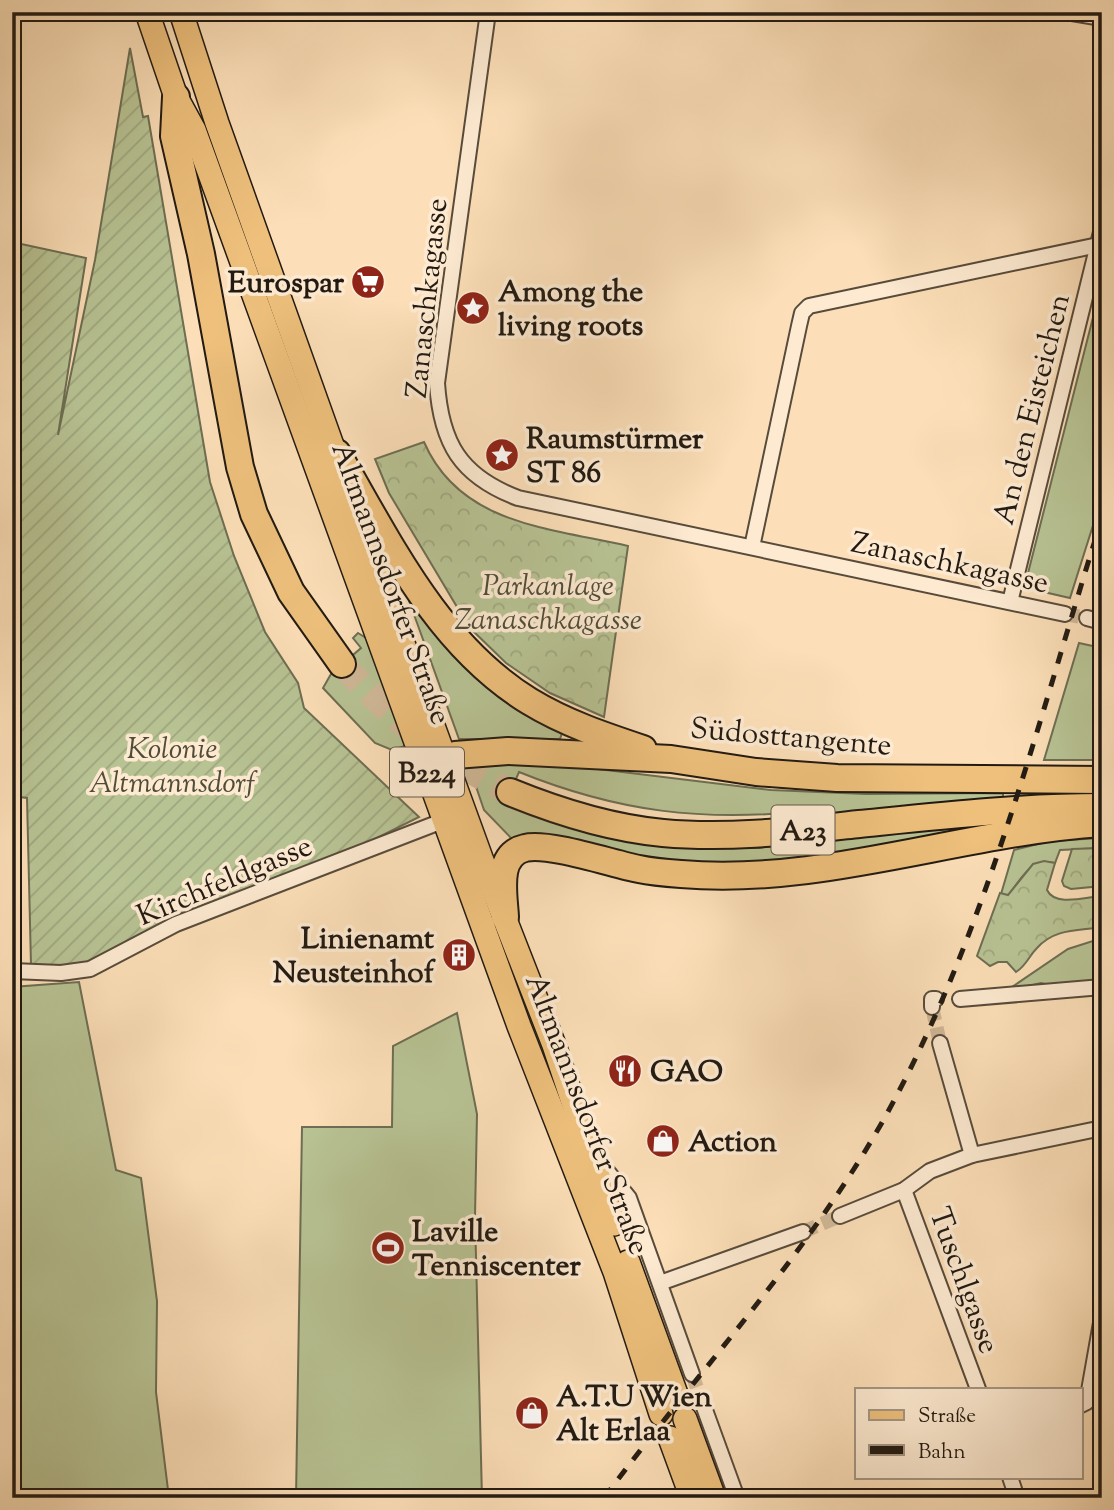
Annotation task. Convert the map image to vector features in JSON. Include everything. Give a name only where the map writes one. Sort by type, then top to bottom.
[{"type":"highway","points":[[176,97],[174,136],[199,245],[240,467],[254,514],[286,583],[312,626],[342,664]]},
{"type":"highway","points":[[337,453],[415,587],[470,655],[507,686],[555,715],[593,732],[671,759]]},
{"type":"highway","name":"Südosttangente","points":[[445,760],[459,753],[542,752],[671,759],[756,772],[837,778],[1102,780]]},
{"type":"highway","points":[[431,782],[445,760]]},
{"type":"highway","name":"A23","points":[[510,792],[568,814],[611,824],[701,835],[766,834],[953,814],[1102,807]]},
{"type":"highway","points":[[505,917],[506,864],[514,852],[527,847],[642,870],[751,876],[810,869],[981,837],[1102,823]]},
{"type":"main road","name":"Altmannsdorfer Straße","points":[[147,12],[176,97],[194,130],[538,1075],[570,1148],[615,1272],[661,1414]]},
{"type":"main road","name":"Altmannsdorfer Straße","points":[[181,12],[217,123],[445,760],[505,917],[676,1394]]},
{"type":"main road","points":[[685,1419],[714,1498]]},
{"type":"main road","points":[[670,1438],[692,1498]]},
{"type":"street","name":"Zanaschkagasse","points":[[488,12],[437,383],[439,416],[447,440],[460,460],[496,490],[518,498],[1065,614]]},
{"type":"street","points":[[1066,12],[1102,18]]},
{"type":"street","name":"An den Eisteichen","points":[[1010,601],[1102,228]]},
{"type":"street","points":[[752,547],[800,326],[809,306],[1098,245]]},
{"type":"street","name":"Kirchfeldgasse","points":[[17,971],[61,973],[90,969],[176,924],[445,820]]},
{"type":"street","points":[[960,999],[1102,987]]},
{"type":"street","points":[[940,1043],[972,1155]]},
{"type":"street","points":[[841,1216],[904,1190],[922,1175],[972,1155],[1102,1128]]},
{"type":"street","name":"Altmannsdorfer Straße","points":[[590,1151],[629,1198],[692,1374]]},
{"type":"street","name":"Tuschlgasse","points":[[904,1190],[978,1388]]},
{"type":"street","points":[[660,1283],[803,1232]]},
{"type":"street","points":[[1082,1404],[1087,1402],[1102,1317]]},
{"type":"street","points":[[701,1399],[737,1498]]},
{"type":"street","points":[[1010,1478],[1017,1498]]},
{"type":"green space","name":"Kolonie Altmannsdorf","points":[[130,48],[143,117],[148,116],[210,482],[234,556],[265,632],[298,683],[304,708],[419,817],[361,846],[159,925],[88,965],[31,965],[27,798],[12,796],[12,242],[86,258],[58,435],[95,260]]},
{"type":"green space","points":[[1102,282],[1102,497],[1070,598],[1031,589],[1026,581]]},
{"type":"green space","name":"Parkanlage Zanaschkagasse","points":[[424,442],[440,470],[460,491],[484,507],[539,527],[628,546],[604,717],[550,693],[506,663],[469,627],[389,493],[375,459]]},
{"type":"green space","points":[[408,598],[461,662],[562,733],[560,739],[459,739]]},
{"type":"green space","points":[[358,633],[371,641],[408,745],[392,750],[375,743],[323,688],[331,674],[361,648],[353,638]]},
{"type":"green space","points":[[1079,643],[1102,648],[1102,760],[1044,760]]},
{"type":"green space","points":[[540,762],[771,790],[866,794],[1003,793],[1003,800],[809,819],[808,811],[697,814],[661,811],[591,797],[519,772],[505,804],[599,836],[679,848],[759,848],[814,840],[969,827],[969,830],[813,860],[723,869],[512,839],[484,810],[468,763]]},
{"type":"green space","points":[[1102,838],[1102,848],[1060,850],[1055,863],[1046,862],[1033,866],[1008,896],[1001,894],[1014,850],[1050,841]]},
{"type":"green space","points":[[1102,848],[1102,886],[1071,889],[1064,886],[1062,881],[1072,849]]},
{"type":"green space","points":[[1044,861],[1055,863],[1047,890],[1051,895],[1064,900],[1102,896],[1102,927],[1051,937],[1037,948],[1016,972],[1007,962],[990,966],[977,956],[1000,893],[1008,895],[1033,864]]},
{"type":"green space","points":[[1102,938],[1102,982],[1059,987],[1041,983],[1006,991],[1068,949]]},
{"type":"green space","points":[[79,982],[116,1170],[141,1178],[157,1301],[156,1392],[169,1498],[12,1498],[12,987]]},
{"type":"green space","name":"Laville Tenniscenter","points":[[457,1013],[477,1114],[475,1217],[482,1498],[296,1498],[302,1127],[392,1127],[393,1046]]},
{"type":"tunnel","points":[[1065,614],[1087,618]]},
{"type":"tunnel","points":[[342,664],[381,704],[420,737],[461,765],[510,792]]},
{"type":"tunnel","points":[[932,1007],[940,1043]]},
{"type":"tunnel","points":[[803,1232],[840,1216]]},
{"type":"tunnel","points":[[692,1374],[701,1399]]},
{"type":"railway","points":[[604,1498],[748,1316],[817,1223],[880,1126],[917,1055],[980,906],[1102,518]]},
{"type":"place","name":"Eurospar","points":[[368,282]]},
{"type":"place","name":"Among the living roots","points":[[473,308]]},
{"type":"place","name":"Raumstürmer ST 86","points":[[502,455]]},
{"type":"place","name":"Linienamt Neusteinhof","points":[[459,955]]},
{"type":"place","name":"GAO","points":[[625,1071]]},
{"type":"place","name":"Action","points":[[663,1141]]},
{"type":"place","name":"Laville Tenniscenter","points":[[388,1248]]},
{"type":"place","name":"A.T.U Wien Alt Erlaa","points":[[532,1413]]}]
